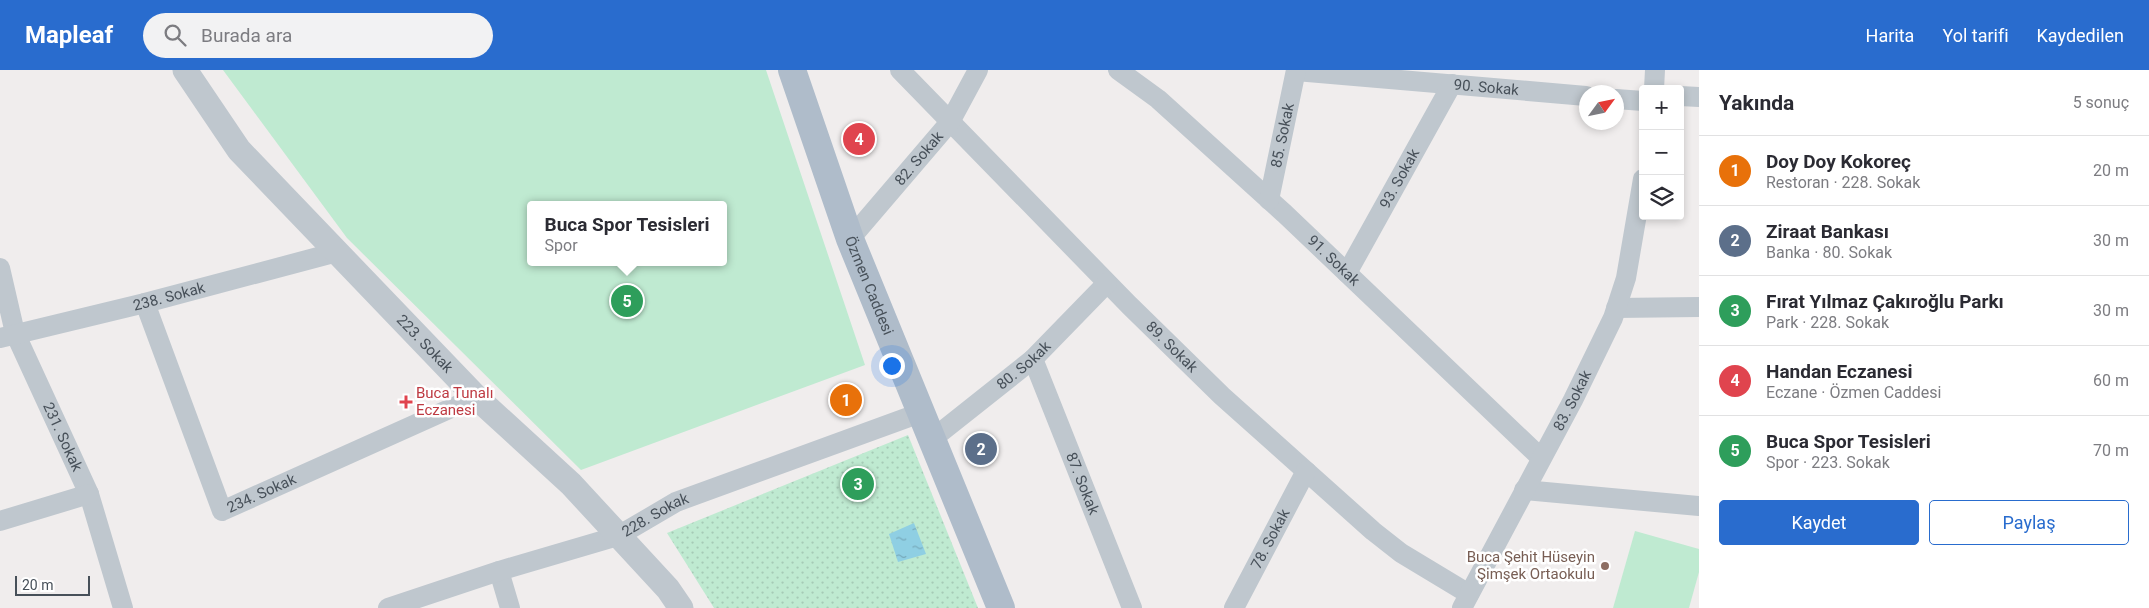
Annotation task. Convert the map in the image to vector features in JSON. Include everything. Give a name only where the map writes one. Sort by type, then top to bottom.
[{"type":"main road","name":"Özmen Caddesi","points":[[792,70],[850,239],[1001,608]]},
{"type":"street","name":"223. Sokak","points":[[185,70],[239,150],[476,398],[571,484],[618,536],[673,602]]},
{"type":"street","name":"89. Sokak","points":[[900,70],[1107,283],[1222,396],[1401,553],[1466,601]]},
{"type":"street","name":"82. Sokak","points":[[850,239],[950,122],[978,70]]},
{"type":"street","name":"90. Sokak","points":[[1296,70],[1579,95]]},
{"type":"street","name":"85. Sokak","points":[[1269,200],[1296,70]]},
{"type":"street","points":[[1654,85],[1655,70]]},
{"type":"street","name":"91. Sokak","points":[[1129,73],[1269,200],[1541,458]]},
{"type":"street","name":"93. Sokak","points":[[1347,273],[1452,84]]},
{"type":"street","points":[[1684,96],[1699,97]]},
{"type":"street","points":[[1624,100],[1639,101]]},
{"type":"street","name":"83. Sokak","points":[[1466,601],[1594,359],[1616,308],[1626,278],[1639,202]]},
{"type":"street","name":"238. Sokak","points":[[8,336],[145,303],[337,252]]},
{"type":"street","name":"231. Sokak","points":[[0,268],[8,336],[89,494],[123,608]]},
{"type":"street","name":"80. Sokak","points":[[931,440],[1033,359],[1107,283]]},
{"type":"street","name":"234. Sokak","points":[[145,303],[222,510],[476,398]]},
{"type":"street","points":[[1616,308],[1699,307]]},
{"type":"street","name":"87. Sokak","points":[[1033,359],[1132,608]]},
{"type":"street","name":"228. Sokak","points":[[388,608],[618,536],[676,502],[920,413]]},
{"type":"street","name":"78. Sokak","points":[[1234,608],[1306,471]]},
{"type":"street","points":[[1524,490],[1699,506]]},
{"type":"street","points":[[0,521],[89,494]]},
{"type":"street","points":[[499,572],[510,608]]},
{"type":"green space","points":[[223,70],[766,70],[865,365],[581,470],[347,238]]},
{"type":"green space","points":[[908,435],[978,608],[714,608],[667,533]]},
{"type":"green space","points":[[1635,531],[1699,549],[1699,572],[1689,608],[1613,608]]},
{"type":"water","points":[[914,523],[926,554],[898,562],[889,534]]},
{"type":"place","name":"Handan Eczanesi","points":[[859,139]]},
{"type":"place","name":"Buca Spor Tesisleri","points":[[627,301]]},
{"type":"place","name":"Doy Doy Kokoreç","points":[[846,400]]},
{"type":"place","name":"Buca Tunalı Eczanesi","points":[[406,402]]},
{"type":"place","name":"Ziraat Bankası","points":[[981,449]]},
{"type":"place","name":"Fırat Yılmaz Çakıroğlu Parkı","points":[[858,484]]},
{"type":"place","name":"Buca Şehit Hüseyin Şimşek Ortaokulu","points":[[1605,566]]}]
